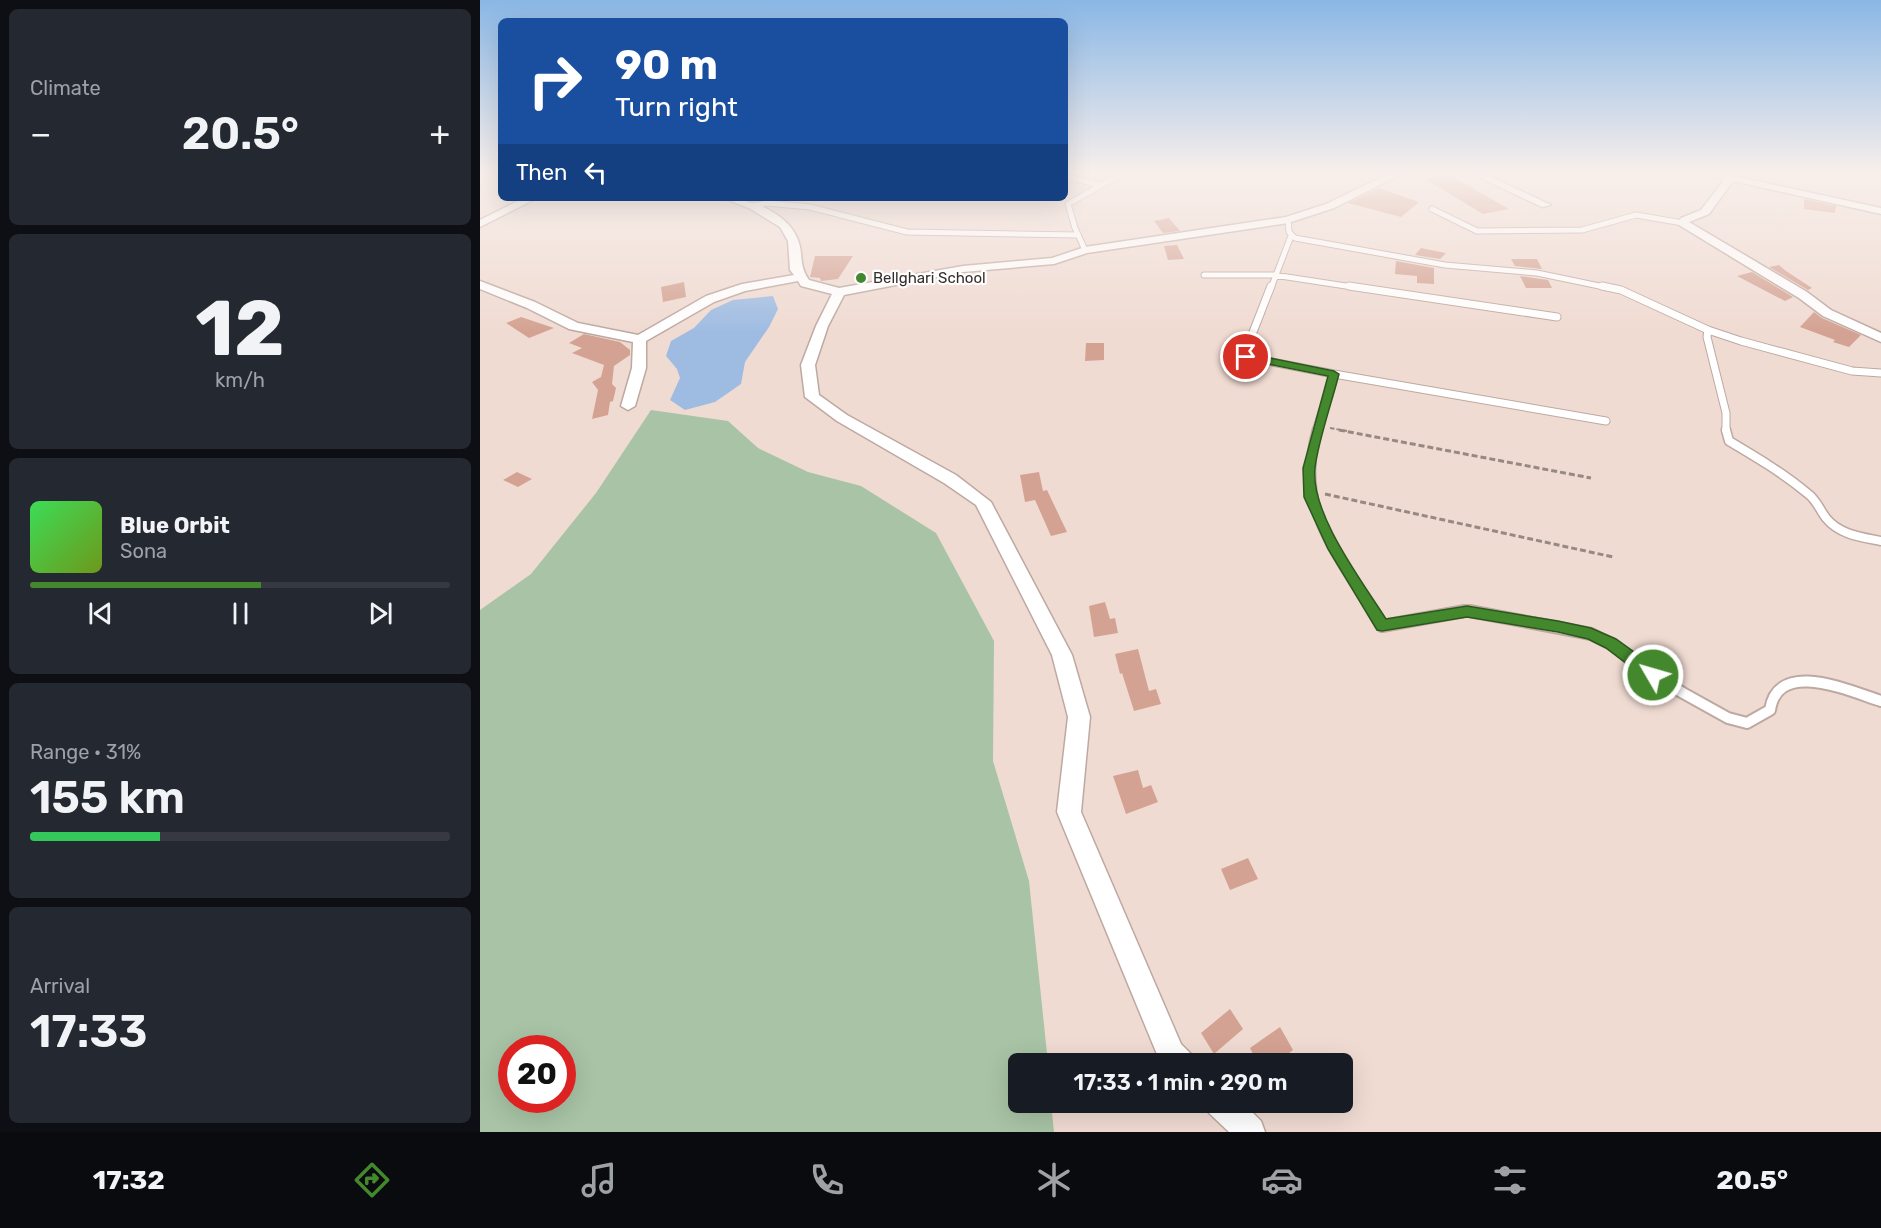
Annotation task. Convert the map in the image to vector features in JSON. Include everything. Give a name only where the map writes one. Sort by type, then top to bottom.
[{"type":"street","points":[[784,226],[793,241],[796,270],[805,283],[839,292],[963,269],[1054,261],[1085,250],[1249,226]]},
{"type":"street","points":[[1688,226],[1803,295],[1827,313],[1881,338]]},
{"type":"street","points":[[480,285],[531,305],[574,326],[640,339],[710,299],[742,288],[801,278]]},
{"type":"street","points":[[839,292],[822,326],[808,365],[812,397],[842,418],[950,479],[983,501],[1062,655],[1079,717],[1069,812],[1171,1053]]},
{"type":"street","points":[[628,406],[639,368],[640,339]]},
{"type":"street","points":[[1231,1113],[1250,1132]]},
{"type":"lane","points":[[883,226],[907,232],[1078,235]]},
{"type":"lane","points":[[1074,226],[1079,242],[1085,250]]},
{"type":"lane","points":[[1289,226],[1291,236],[1274,275],[1262,314],[1246,348],[1246,357],[1606,421]]},
{"type":"lane","points":[[1463,226],[1477,231],[1561,232],[1597,226]]},
{"type":"lane","points":[[1291,236],[1445,265],[1537,273],[1621,290],[1708,330],[1807,360],[1852,371],[1881,373]]},
{"type":"lane","points":[[1204,274],[1274,275],[1557,317]]},
{"type":"lane","points":[[1708,330],[1707,337],[1726,413],[1726,436],[1729,441],[1768,464],[1805,491],[1817,501],[1824,516],[1833,526],[1846,532],[1881,541]]},
{"type":"lane","points":[[1334,374],[1309,468],[1310,497],[1334,549],[1382,626],[1467,611],[1591,634],[1611,644],[1653,675],[1683,693],[1728,718],[1747,723],[1770,710],[1773,695],[1780,687],[1794,680],[1820,682],[1881,701]]},
{"type":"path","points":[[1320,426],[1591,478]]},
{"type":"path","points":[[1310,490],[1613,557]]},
{"type":"green space","points":[[651,410],[728,421],[758,448],[808,472],[861,486],[936,533],[994,641],[993,761],[1029,881],[1047,1053],[1008,1053],[1008,1113],[1052,1113],[1054,1132],[480,1132],[480,610],[531,574],[596,493]]},
{"type":"water","points":[[773,296],[778,309],[769,327],[745,362],[741,384],[715,402],[685,410],[670,400],[680,378],[677,369],[666,356],[671,341],[694,328],[711,310],[733,300]]},
{"type":"building","points":[[1158,226],[1176,226],[1180,231],[1163,233]]},
{"type":"building","points":[[1177,245],[1184,259],[1168,260],[1164,246]]},
{"type":"building","points":[[1421,248],[1446,253],[1440,259],[1415,255]]},
{"type":"building","points":[[815,256],[853,256],[838,279],[821,281],[820,278],[810,277]]},
{"type":"building","points":[[1511,259],[1537,259],[1542,269],[1515,266]]},
{"type":"building","points":[[1396,261],[1434,268],[1434,284],[1417,283],[1417,276],[1395,274]]},
{"type":"building","points":[[1779,265],[1812,288],[1808,290],[1769,267]]},
{"type":"building","points":[[1752,272],[1793,297],[1785,301],[1737,276]]},
{"type":"building","points":[[1520,276],[1548,280],[1552,288],[1526,288]]},
{"type":"building","points":[[684,282],[686,297],[663,302],[661,287]]},
{"type":"building","points":[[1814,312],[1822,318],[1861,335],[1849,347],[1800,327]]},
{"type":"building","points":[[521,317],[554,328],[529,338],[506,323]]},
{"type":"building","points":[[584,334],[620,342],[630,350],[630,355],[614,366],[612,384],[616,388],[608,415],[592,419],[598,390],[592,382],[601,377],[604,365],[572,353],[582,348],[569,343]]},
{"type":"building","points":[[1086,343],[1104,343],[1104,360],[1085,361]]},
{"type":"building","points":[[517,472],[532,479],[518,487],[503,480]]},
{"type":"building","points":[[1039,472],[1043,491],[1047,490],[1067,532],[1051,536],[1035,500],[1025,502],[1020,475]]},
{"type":"building","points":[[1105,602],[1110,619],[1115,618],[1118,633],[1094,637],[1089,606]]},
{"type":"building","points":[[1138,649],[1149,691],[1156,689],[1161,704],[1134,711],[1115,654]]},
{"type":"building","points":[[1138,770],[1143,788],[1151,785],[1158,802],[1126,814],[1113,776]]},
{"type":"building","points":[[1248,858],[1258,879],[1230,890],[1221,869]]},
{"type":"building","points":[[1230,1009],[1243,1029],[1215,1053],[1201,1033]]},
{"type":"building","points":[[1280,1027],[1293,1050],[1289,1053],[1252,1053],[1250,1048]]},
{"type":"place","name":"Bellghari School","points":[[861,278]]},
{"type":"route","points":[[1246,357],[1334,374],[1309,468],[1310,497],[1334,549],[1382,626],[1467,611],[1558,627],[1591,634],[1611,644],[1653,675]]}]
